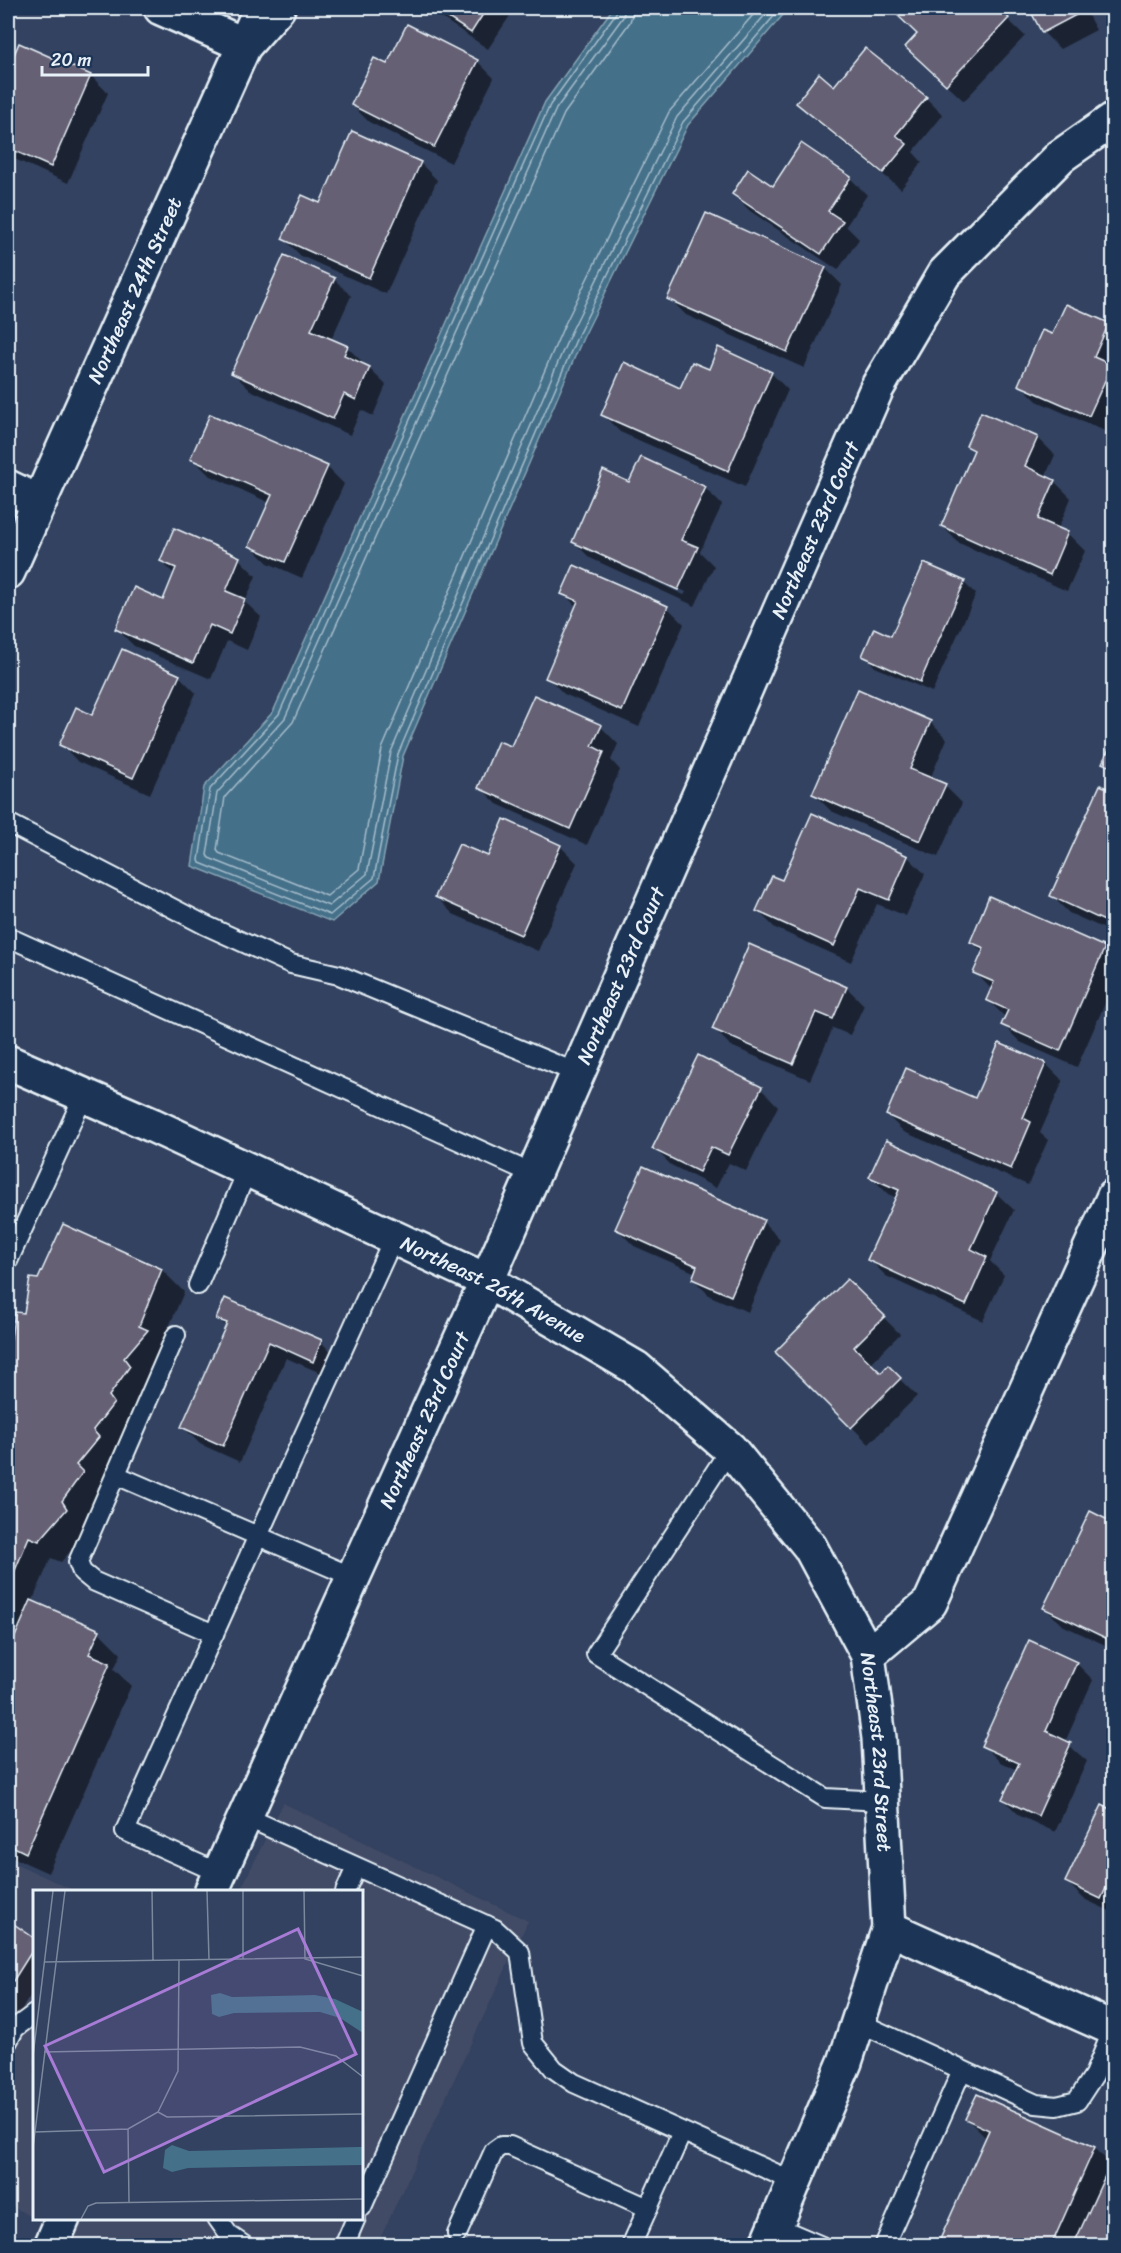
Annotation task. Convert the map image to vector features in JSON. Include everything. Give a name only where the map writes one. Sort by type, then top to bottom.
[{"type":"street","points":[[161,8],[245,45],[278,8]]},
{"type":"street","name":"Northeast 24th Street","points":[[8,572],[261,8]]},
{"type":"street","name":"Northeast 23rd Court","points":[[215,1882],[487,1281],[877,388],[944,274],[1061,156],[1113,119]]},
{"type":"street","points":[[8,487],[39,502]]},
{"type":"street","name":"Northeast 26th Avenue","points":[[8,1062],[248,1169],[487,1281],[636,1368],[730,1449],[810,1547],[868,1655]]},
{"type":"street","name":"Northeast 23rd Street","points":[[771,2236],[845,2062],[889,1928],[879,1738],[868,1655],[930,1603],[1113,1196]]},
{"type":"street","points":[[889,1928],[1113,2029]]},
{"type":"street","points":[[51,2246],[62,2220]]},
{"type":"lane","points":[[8,823],[205,925],[291,964],[339,975],[577,1073]]},
{"type":"lane","points":[[8,937],[533,1174]]},
{"type":"lane","points":[[8,1260],[84,1095]]},
{"type":"lane","points":[[198,1285],[248,1169]]},
{"type":"lane","points":[[215,1882],[125,1831],[394,1237]]},
{"type":"lane","points":[[176,1335],[78,1562],[82,1572],[93,1581],[214,1634]]},
{"type":"lane","points":[[730,1449],[596,1654],[825,1798],[882,1801]]},
{"type":"lane","points":[[116,1475],[352,1577]]},
{"type":"lane","points":[[244,1816],[495,1929],[520,1952],[533,2043],[554,2069],[574,2084],[795,2182]]},
{"type":"lane","points":[[346,1890],[356,1866]]},
{"type":"lane","points":[[363,2205],[488,1925]]},
{"type":"lane","points":[[8,2041],[15,2028],[33,2015]]},
{"type":"lane","points":[[858,2022],[1036,2104],[1057,2106],[1077,2101],[1094,2074],[1113,2029]]},
{"type":"lane","points":[[884,2246],[962,2070]]},
{"type":"lane","points":[[631,2246],[682,2132]]},
{"type":"lane","points":[[457,2234],[494,2151],[501,2146],[510,2146],[648,2208]]},
{"type":"lane","points":[[218,2220],[229,2235],[245,2246]]},
{"type":"lane","points":[[344,2246],[355,2220]]},
{"type":"lane","points":[[771,2236],[822,2246]]},
{"type":"shaded area","points":[[283,1803],[528,1921],[377,2245],[82,2245],[37,2220],[363,2220],[363,1890],[240,1890]]},
{"type":"shaded area","points":[[8,1860],[73,1890],[33,1890],[33,2218],[8,2204]]},
{"type":"water","points":[[613,8],[789,8],[688,125],[583,338],[403,756],[379,881],[332,922],[192,866],[204,787],[273,712],[545,102]]},
{"type":"building","points":[[433,8],[487,8],[471,33]]},
{"type":"building","points":[[890,8],[998,8],[1009,18],[946,85],[905,47],[917,34]]},
{"type":"building","points":[[1029,8],[1078,8],[1080,13],[1042,33]]},
{"type":"building","points":[[407,24],[478,60],[434,147],[351,105],[374,58],[387,64]]},
{"type":"building","points":[[19,43],[91,75],[51,167],[8,148],[8,69]]},
{"type":"building","points":[[865,48],[927,97],[896,135],[907,144],[883,173],[796,103],[819,73],[834,86]]},
{"type":"building","points":[[352,131],[421,162],[369,278],[282,239],[302,195],[320,203]]},
{"type":"building","points":[[801,143],[851,177],[828,211],[843,221],[821,254],[732,194],[748,169],[773,186]]},
{"type":"building","points":[[706,213],[826,267],[787,352],[667,299]]},
{"type":"building","points":[[284,255],[335,278],[311,330],[348,346],[344,355],[370,367],[356,400],[344,394],[333,419],[231,373]]},
{"type":"building","points":[[1066,304],[1109,323],[1094,357],[1112,365],[1089,416],[1018,385],[1042,330],[1052,334]]},
{"type":"building","points":[[718,347],[772,372],[728,471],[601,415],[624,362],[680,388],[692,362],[709,369]]},
{"type":"building","points":[[981,412],[1038,437],[1025,466],[1055,480],[1038,519],[1068,532],[1050,575],[941,526],[974,450],[966,446]]},
{"type":"building","points":[[210,414],[328,466],[285,562],[249,546],[272,495],[190,459]]},
{"type":"building","points":[[641,457],[706,487],[681,540],[698,547],[678,590],[572,542],[603,470],[629,482]]},
{"type":"building","points":[[174,528],[240,557],[226,591],[245,599],[230,634],[210,625],[193,663],[115,629],[134,587],[163,600],[176,568],[160,561]]},
{"type":"building","points":[[924,563],[965,581],[920,682],[862,656],[874,628],[891,636]]},
{"type":"building","points":[[574,565],[668,606],[622,711],[545,678],[578,601],[561,594]]},
{"type":"building","points":[[122,649],[180,675],[133,778],[59,745],[76,707],[92,715]]},
{"type":"building","points":[[858,689],[931,721],[910,769],[946,784],[920,841],[812,794]]},
{"type":"building","points":[[534,695],[602,725],[592,746],[604,752],[570,829],[478,788],[498,741],[511,746]]},
{"type":"building","points":[[1114,738],[1114,768],[1102,763]]},
{"type":"building","points":[[1100,785],[1114,791],[1114,917],[1111,924],[1050,896]]},
{"type":"building","points":[[812,813],[908,856],[889,900],[860,888],[834,946],[756,911],[772,876],[782,880]]},
{"type":"building","points":[[504,819],[561,845],[521,935],[435,897],[459,844],[488,856]]},
{"type":"building","points":[[989,896],[1105,947],[1060,1051],[1001,1025],[1008,1010],[986,1000],[994,982],[973,973],[984,948],[970,942]]},
{"type":"building","points":[[749,944],[847,987],[833,1019],[816,1012],[793,1064],[712,1029]]},
{"type":"building","points":[[999,1043],[1046,1063],[1023,1118],[1031,1122],[1011,1169],[886,1115],[906,1068],[975,1098]]},
{"type":"building","points":[[698,1055],[762,1087],[728,1155],[711,1147],[699,1172],[652,1149]]},
{"type":"building","points":[[886,1140],[997,1192],[971,1249],[987,1257],[966,1305],[867,1260],[899,1190],[869,1177]]},
{"type":"building","points":[[643,1166],[764,1220],[731,1296],[692,1279],[697,1266],[615,1229]]},
{"type":"building","points":[[63,1224],[162,1269],[139,1326],[148,1330],[124,1358],[130,1366],[109,1396],[114,1403],[93,1430],[99,1437],[76,1465],[83,1472],[62,1501],[67,1509],[39,1541],[29,1537],[8,1587],[8,1349],[15,1312],[24,1313],[30,1278],[38,1279]]},
{"type":"building","points":[[847,1279],[885,1316],[854,1347],[881,1373],[888,1365],[901,1378],[851,1428],[775,1352]]},
{"type":"building","points":[[225,1298],[322,1340],[313,1362],[269,1342],[223,1446],[181,1427],[227,1323],[216,1319]]},
{"type":"building","points":[[1090,1511],[1114,1523],[1114,1642],[1043,1608]]},
{"type":"building","points":[[31,1600],[100,1630],[89,1654],[110,1663],[26,1853],[8,1844],[8,1653]]},
{"type":"building","points":[[1029,1640],[1077,1662],[1046,1731],[1071,1743],[1038,1816],[1002,1799],[1019,1763],[981,1746]]},
{"type":"building","points":[[1102,1805],[1114,1811],[1114,1892],[1106,1888],[1101,1899],[1065,1882]]},
{"type":"building","points":[[8,1920],[33,1937],[33,1950],[8,1989]]},
{"type":"building","points":[[977,2094],[1095,2147],[1051,2246],[937,2246],[989,2130],[965,2119]]},
{"type":"building","points":[[1114,2156],[1114,2246],[1073,2246]]}]
